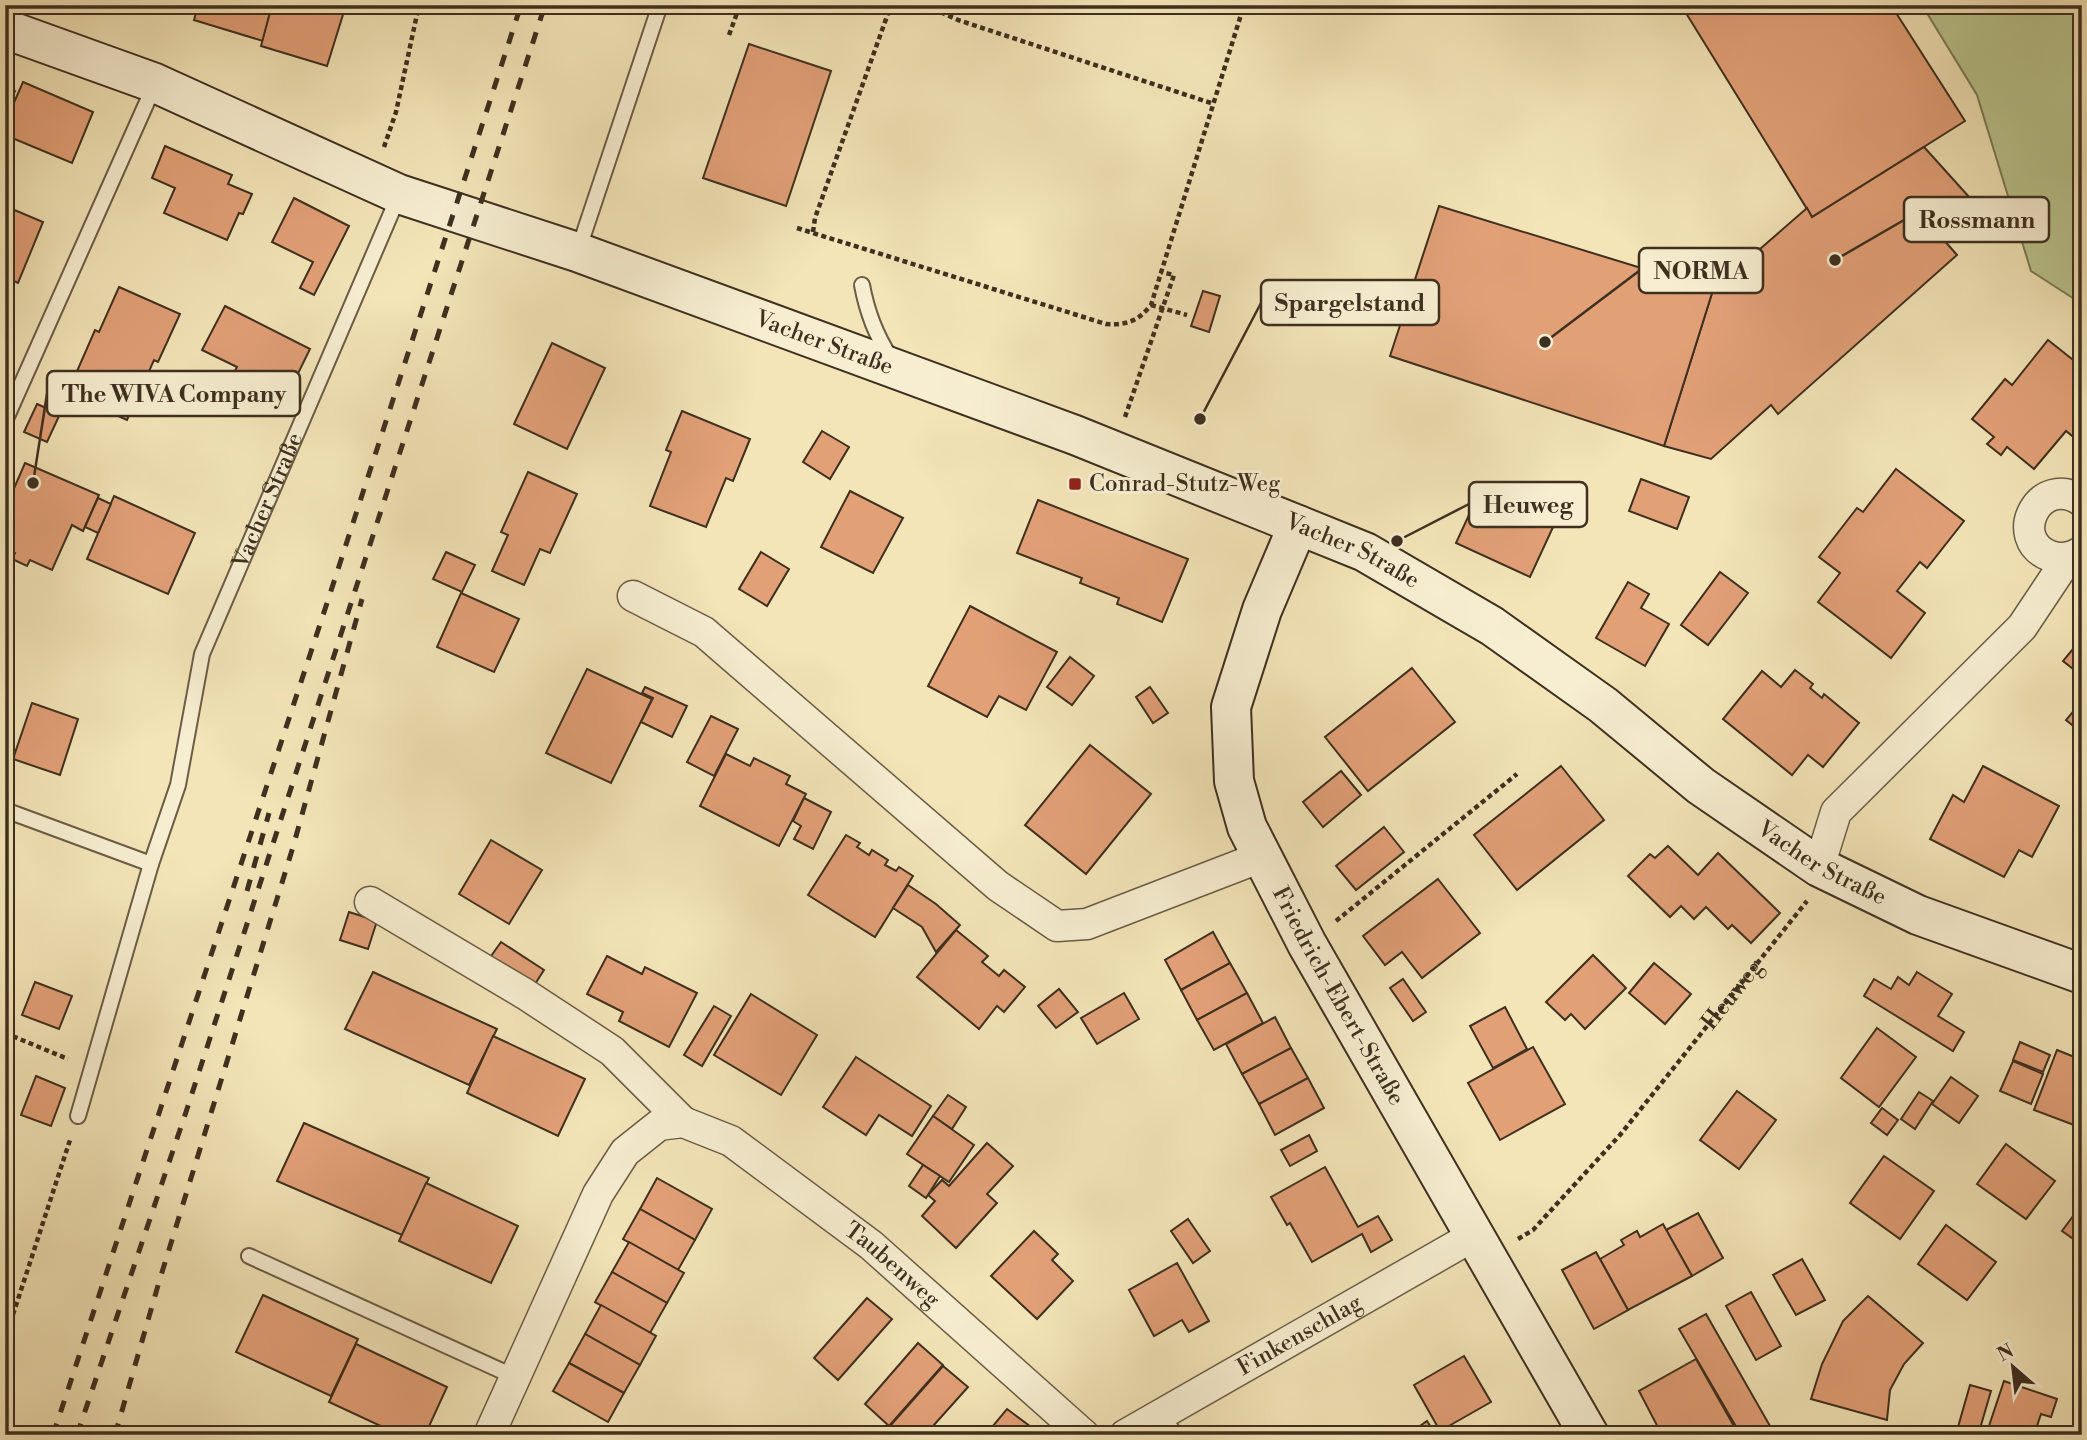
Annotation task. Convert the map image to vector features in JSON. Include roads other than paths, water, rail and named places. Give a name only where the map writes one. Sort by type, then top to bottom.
[{"type":"street","name":"Vacher Straße","points":[[5,29],[155,83],[385,187],[577,252],[1075,435],[1365,552],[1492,626],[1602,705],[1701,786],[1819,867],[1873,896],[1917,915],[2082,974]]},
{"type":"street","points":[[2075,554],[2057,558],[2038,548],[2031,539],[2030,517],[2043,499],[2053,494],[2064,493],[2082,501]]},
{"type":"street","name":"Friedrich-Ebert-Straße","points":[[1298,525],[1262,610],[1231,707],[1234,781],[1247,827],[1307,944],[1589,1435]]},
{"type":"street","points":[[1819,867],[1836,811],[2022,627],[2075,554]]},
{"type":"street","points":[[633,596],[704,632],[998,886],[1057,926],[1087,924],[1261,858]]},
{"type":"street","name":"Taubenweg","points":[[370,902],[525,994],[612,1051],[683,1122],[731,1141],[870,1245],[1084,1435]]},
{"type":"street","points":[[489,1435],[598,1194],[625,1152],[659,1125],[683,1122]]},
{"type":"street","name":"Finkenschlag","points":[[1125,1435],[1168,1424],[1475,1236]]},
{"type":"lane","points":[[577,252],[660,5]]},
{"type":"lane","points":[[5,421],[155,83]]},
{"type":"lane","name":"Vacher Straße","points":[[78,1116],[151,864],[178,785],[202,654],[385,187]]},
{"type":"lane","points":[[862,285],[867,310],[879,340],[898,370]]},
{"type":"lane","points":[[5,810],[151,864]]},
{"type":"lane","points":[[249,1256],[515,1377]]},
{"type":"railway","points":[[53,1435],[521,5]]},
{"type":"railway","points":[[77,1435],[186,1112],[545,5]]},
{"type":"railway","points":[[115,1435],[159,1282],[293,847],[362,599]]},
{"type":"railway","points":[[247,891],[269,813]]},
{"type":"place","name":"Rossmann","points":[[1835,260]]},
{"type":"place","name":"NORMA","points":[[1545,342]]},
{"type":"place","name":"Spargelstand","points":[[1200,419]]},
{"type":"place","name":"The WIVA Company","points":[[33,483]]},
{"type":"place","name":"Conrad-Stutz-Weg","points":[[1075,484]]},
{"type":"place","name":"Heuweg","points":[[1397,541]]}]
